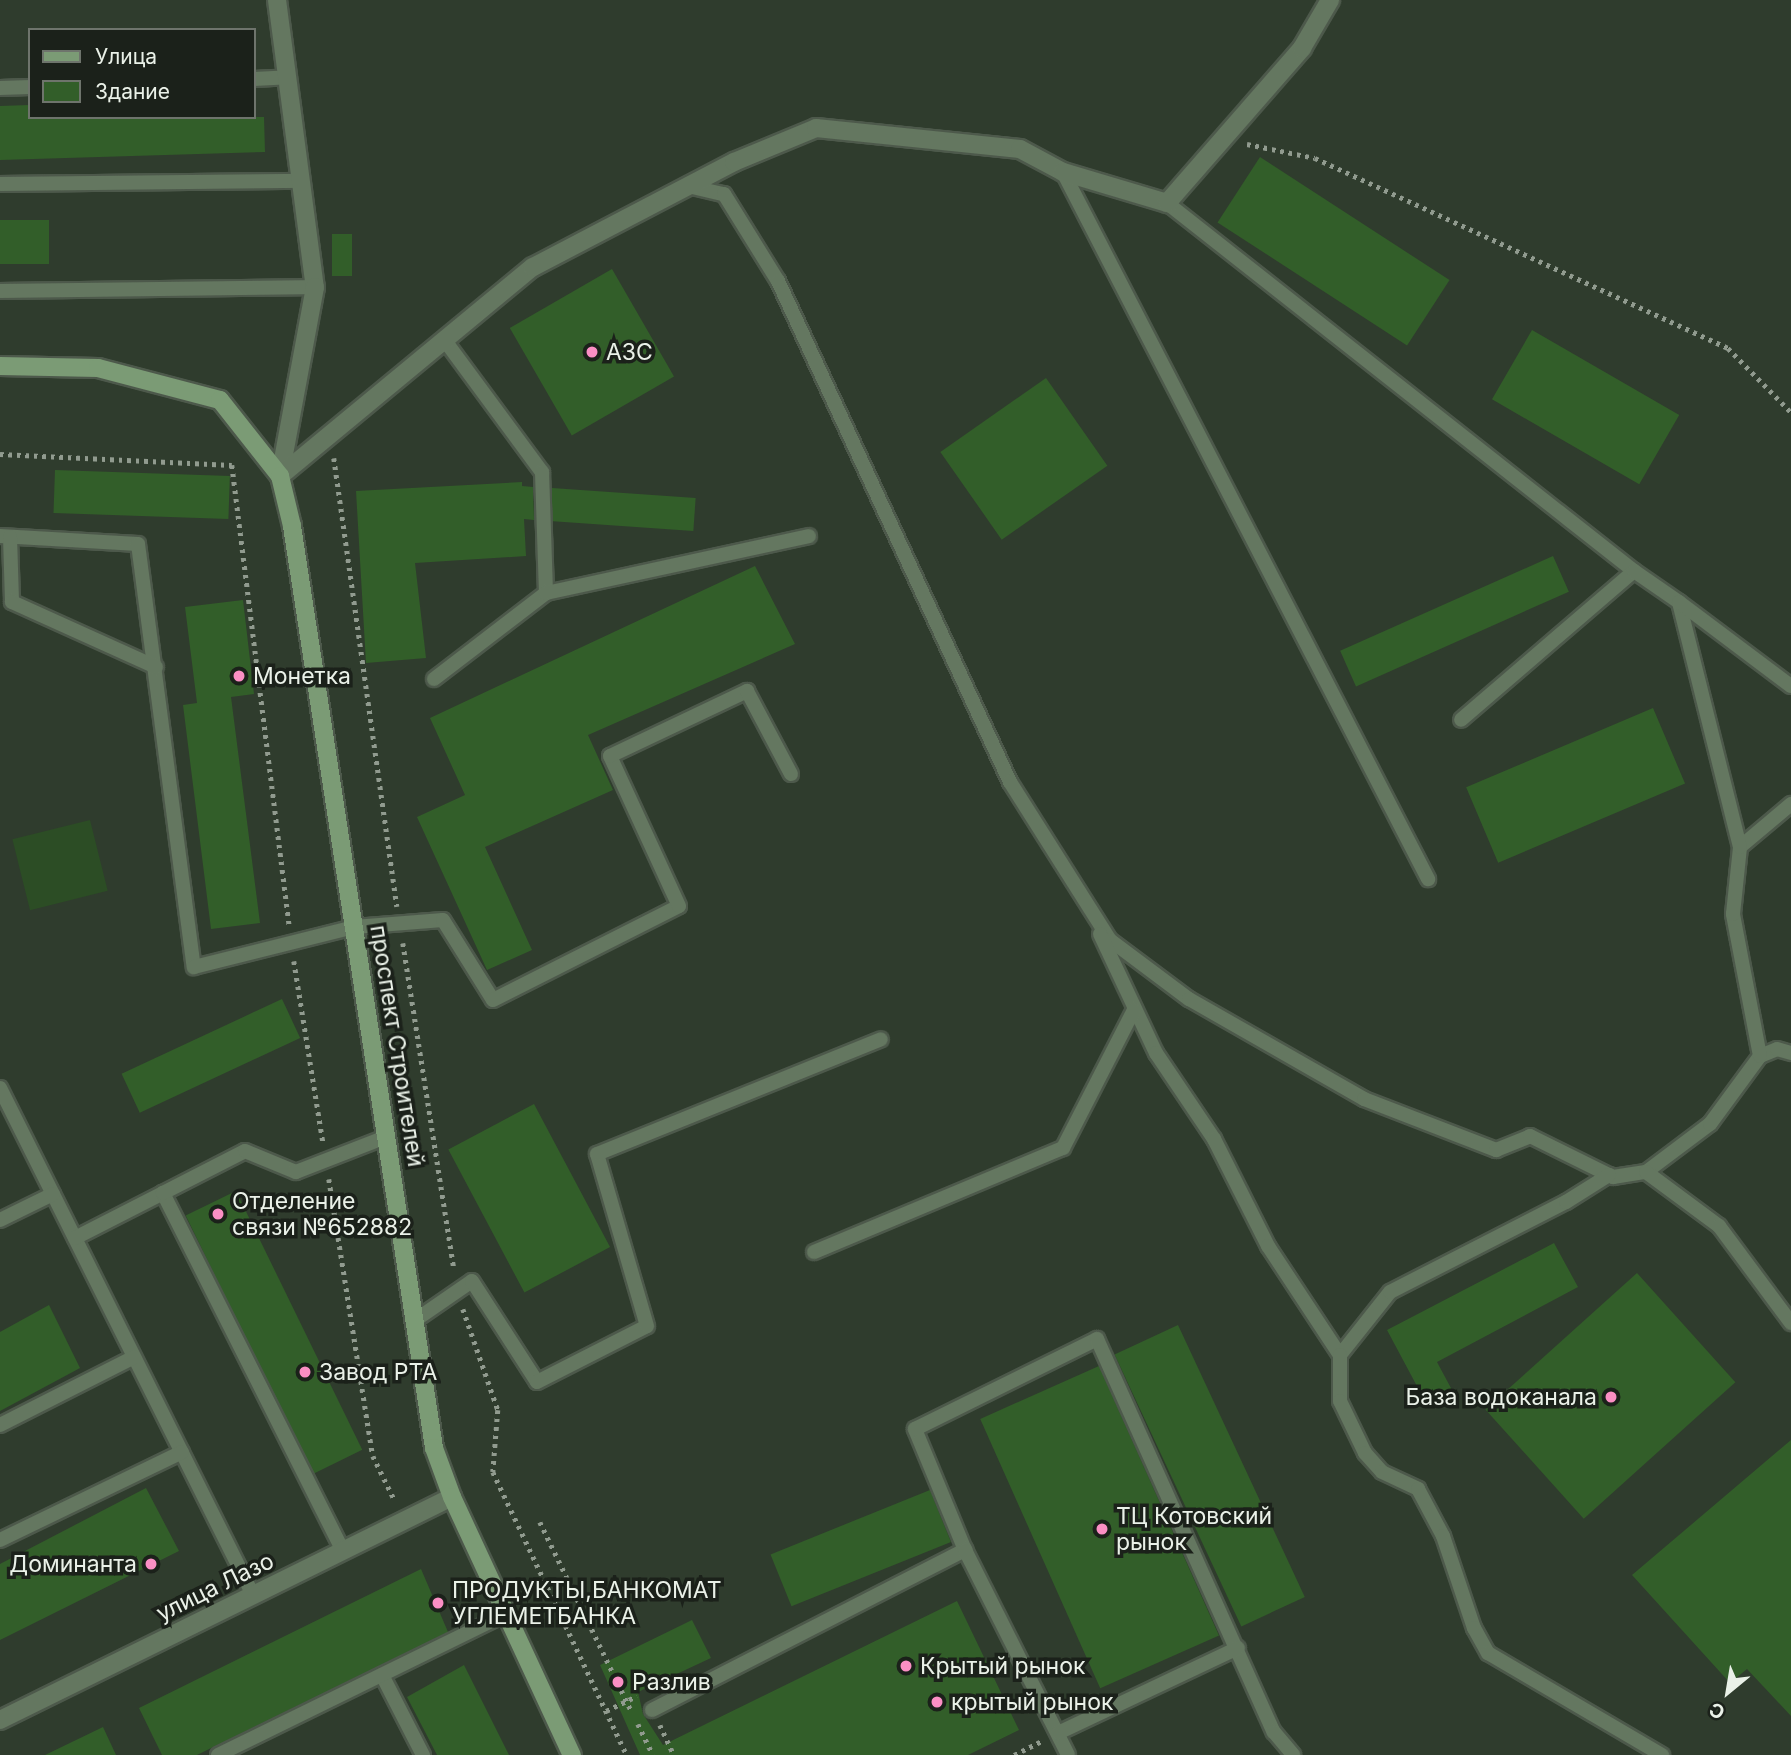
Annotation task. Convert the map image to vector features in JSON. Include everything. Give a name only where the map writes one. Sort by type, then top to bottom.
[{"type":"main road","points":[[0,366],[98,368],[220,400],[281,476]]},
{"type":"main road","name":"проспект Строителей","points":[[281,476],[292,526],[434,1448],[452,1497],[572,1755]]},
{"type":"street","points":[[277,0],[315,287],[281,476]]},
{"type":"street","points":[[281,476],[446,342],[533,267],[688,186],[816,128],[1020,149],[1063,172],[1167,203],[1302,48],[1330,0]]},
{"type":"street","name":"улица Лазо","points":[[0,1720],[452,1497]]},
{"type":"lane","points":[[256,79],[288,77]]},
{"type":"lane","points":[[0,88],[28,87]]},
{"type":"lane","points":[[1063,172],[1428,879]]},
{"type":"lane","points":[[0,184],[301,181]]},
{"type":"lane","points":[[688,186],[724,194],[778,281],[1010,782],[1110,940],[1189,999],[1364,1099],[1496,1150],[1530,1136],[1609,1175]]},
{"type":"lane","points":[[1167,203],[1634,570],[1791,686]]},
{"type":"lane","points":[[0,291],[315,287]]},
{"type":"lane","points":[[446,342],[542,472],[546,593]]},
{"type":"lane","points":[[156,667],[12,602],[5,536],[138,544],[156,667],[194,967],[354,927],[443,920],[493,1000],[679,906],[610,756],[747,691],[791,774]]},
{"type":"lane","points":[[434,679],[546,593],[809,536]]},
{"type":"lane","points":[[1461,720],[1634,570]]},
{"type":"lane","points":[[1679,602],[1740,847],[1733,914],[1760,1056]]},
{"type":"lane","points":[[1740,847],[1791,804]]},
{"type":"lane","points":[[1090,908],[1133,1010],[1156,1053],[1220,1149],[1268,1246],[1340,1355],[1340,1401],[1360,1443],[1382,1472],[1418,1489],[1443,1536],[1474,1628],[1488,1653],[1662,1755]]},
{"type":"lane","points":[[814,1252],[1063,1148],[1133,1010]]},
{"type":"lane","points":[[414,1321],[472,1281],[537,1382],[647,1326],[597,1154],[881,1039]]},
{"type":"lane","points":[[1340,1355],[1390,1293],[1566,1202],[1609,1175],[1646,1172],[1710,1124],[1760,1056],[1777,1049],[1791,1053]]},
{"type":"lane","points":[[0,1088],[253,1595]]},
{"type":"lane","points":[[75,1238],[245,1151],[296,1172],[386,1137]]},
{"type":"lane","points":[[1646,1172],[1719,1226],[1791,1323]]},
{"type":"lane","points":[[163,1193],[343,1550]]},
{"type":"lane","points":[[0,1220],[53,1194]]},
{"type":"lane","points":[[1068,1755],[965,1550],[915,1429],[1097,1339],[1274,1732],[1293,1755]]},
{"type":"lane","points":[[0,1425],[134,1357]]},
{"type":"lane","points":[[0,1540],[181,1452]]},
{"type":"lane","points":[[652,1710],[965,1550]]},
{"type":"lane","points":[[218,1755],[506,1614]]},
{"type":"lane","points":[[1058,1733],[1238,1648]]},
{"type":"lane","points":[[382,1675],[423,1755]]},
{"type":"path","points":[[1223,139],[1315,159],[1728,348],[1791,412]]},
{"type":"path","points":[[330,436],[399,925],[457,1292],[498,1410],[493,1472],[627,1755]]},
{"type":"path","points":[[0,454],[232,465],[292,942],[326,1160],[373,1456],[396,1502]]},
{"type":"path","points":[[540,1522],[653,1755]]},
{"type":"path","points":[[1014,1755],[1058,1733]]},
{"type":"green space","points":[[90,820],[108,891],[30,910],[12,839]]},
{"type":"building","points":[[28,105],[28,119],[264,117],[265,152],[0,160],[0,106]]},
{"type":"building","points":[[1260,157],[1450,280],[1407,346],[1218,222]]},
{"type":"building","points":[[0,220],[49,220],[49,264],[0,264]]},
{"type":"building","points":[[332,234],[352,234],[352,276],[332,276]]},
{"type":"building","name":"АЗС","points":[[612,269],[674,376],[572,435],[510,328]]},
{"type":"building","points":[[1532,330],[1679,415],[1639,484],[1492,399]]},
{"type":"building","points":[[1046,378],[1107,466],[1002,540],[940,452]]},
{"type":"building","points":[[55,470],[230,476],[228,519],[53,513]]},
{"type":"building","points":[[522,482],[522,486],[533,487],[534,520],[524,519],[526,556],[415,563],[426,658],[366,663],[356,491]]},
{"type":"building","points":[[552,488],[696,498],[693,531],[550,521]]},
{"type":"building","points":[[1553,556],[1569,592],[1356,686],[1340,651]]},
{"type":"building","points":[[755,566],[795,644],[588,735],[613,790],[485,847],[532,950],[487,970],[417,817],[465,795],[430,718]]},
{"type":"building","points":[[243,600],[254,694],[231,697],[260,923],[211,929],[183,705],[197,703],[185,607]]},
{"type":"building","points":[[1653,708],[1685,783],[1498,863],[1466,787]]},
{"type":"building","points":[[282,999],[300,1038],[140,1113],[122,1074]]},
{"type":"building","points":[[534,1104],[610,1247],[524,1293],[448,1150]]},
{"type":"building","points":[[236,1191],[362,1450],[312,1474],[186,1216]]},
{"type":"building","points":[[1554,1243],[1578,1287],[1437,1362],[1452,1390],[1426,1403],[1387,1330]]},
{"type":"building","name":"База водоканала","points":[[1637,1273],[1735,1382],[1584,1519],[1485,1410]]},
{"type":"building","points":[[49,1305],[80,1368],[0,1411],[0,1332]]},
{"type":"building","points":[[1178,1325],[1305,1597],[1241,1626],[1115,1355]]},
{"type":"building","name":"ТЦ Котовский рынок","points":[[1099,1366],[1219,1635],[1100,1688],[980,1419]]},
{"type":"building","points":[[1791,1440],[1791,1716],[1747,1669],[1730,1683],[1632,1575]]},
{"type":"building","points":[[146,1488],[179,1551],[0,1640],[0,1564]]},
{"type":"building","points":[[930,1490],[951,1542],[792,1606],[771,1554]]},
{"type":"building","points":[[421,1569],[448,1632],[197,1755],[162,1755],[139,1708]]},
{"type":"building","name":"Крытый рынок","points":[[957,1601],[1019,1730],[968,1755],[640,1755],[600,1665],[692,1620],[711,1658],[638,1692],[643,1714],[663,1745]]},
{"type":"building","points":[[464,1665],[509,1755],[437,1755],[407,1697]]},
{"type":"building","points":[[103,1727],[116,1755],[45,1755]]},
{"type":"place","name":"АЗС","points":[[592,352]]},
{"type":"place","name":"Монетка","points":[[239,676]]},
{"type":"place","name":"Отделение связи №652882","points":[[218,1214]]},
{"type":"place","name":"Завод РТА","points":[[305,1372]]},
{"type":"place","name":"База водоканала","points":[[1611,1397]]},
{"type":"place","name":"ТЦ Котовский рынок","points":[[1102,1529]]},
{"type":"place","name":"Доминанта","points":[[151,1564]]},
{"type":"place","name":"ПРОДУКТЫ,БАНКОМАТ УГЛЕМЕТБАНКА","points":[[438,1603]]},
{"type":"place","name":"Крытый рынок","points":[[906,1666]]},
{"type":"place","name":"Разлив","points":[[618,1682]]},
{"type":"place","name":"крытый рынок","points":[[937,1702]]}]
